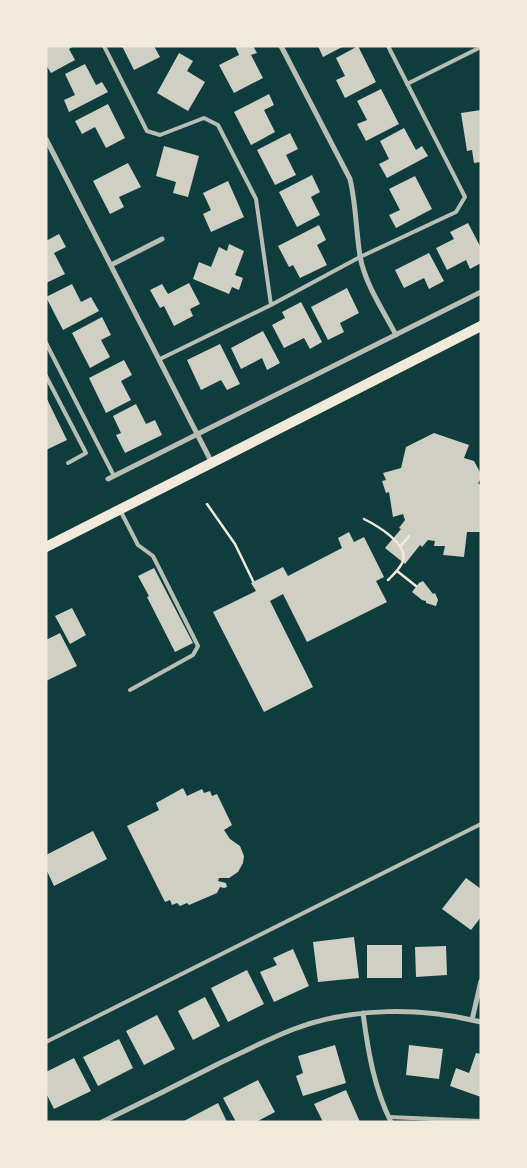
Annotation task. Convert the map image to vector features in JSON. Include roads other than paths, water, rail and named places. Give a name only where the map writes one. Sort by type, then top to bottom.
[{"type":"main road","points":[[46,547],[481,326]]},
{"type":"street","points":[[281,46],[350,179],[360,257],[365,275],[396,335]]},
{"type":"street","points":[[46,139],[212,463]]},
{"type":"street","points":[[111,265],[162,239]]},
{"type":"street","points":[[108,479],[481,292]]},
{"type":"street","points":[[472,1020],[481,981]]},
{"type":"street","points":[[102,1122],[294,1029],[331,1018],[363,1013],[406,1012],[444,1015],[481,1022]]},
{"type":"street","points":[[363,1013],[372,1070],[380,1098],[390,1119]]},
{"type":"lane","points":[[104,46],[147,131],[160,135],[204,118],[218,125],[256,199],[271,305]]},
{"type":"lane","points":[[160,359],[271,305],[360,257],[456,212],[465,197],[388,46]]},
{"type":"lane","points":[[407,84],[481,47]]},
{"type":"lane","points":[[46,343],[114,476]]},
{"type":"lane","points":[[46,376],[86,452],[68,463]]},
{"type":"lane","points":[[120,510],[138,545],[153,556],[198,646],[193,655],[130,690]]},
{"type":"lane","points":[[46,1042],[481,824]]},
{"type":"lane","points":[[390,1119],[481,1121]]}]
